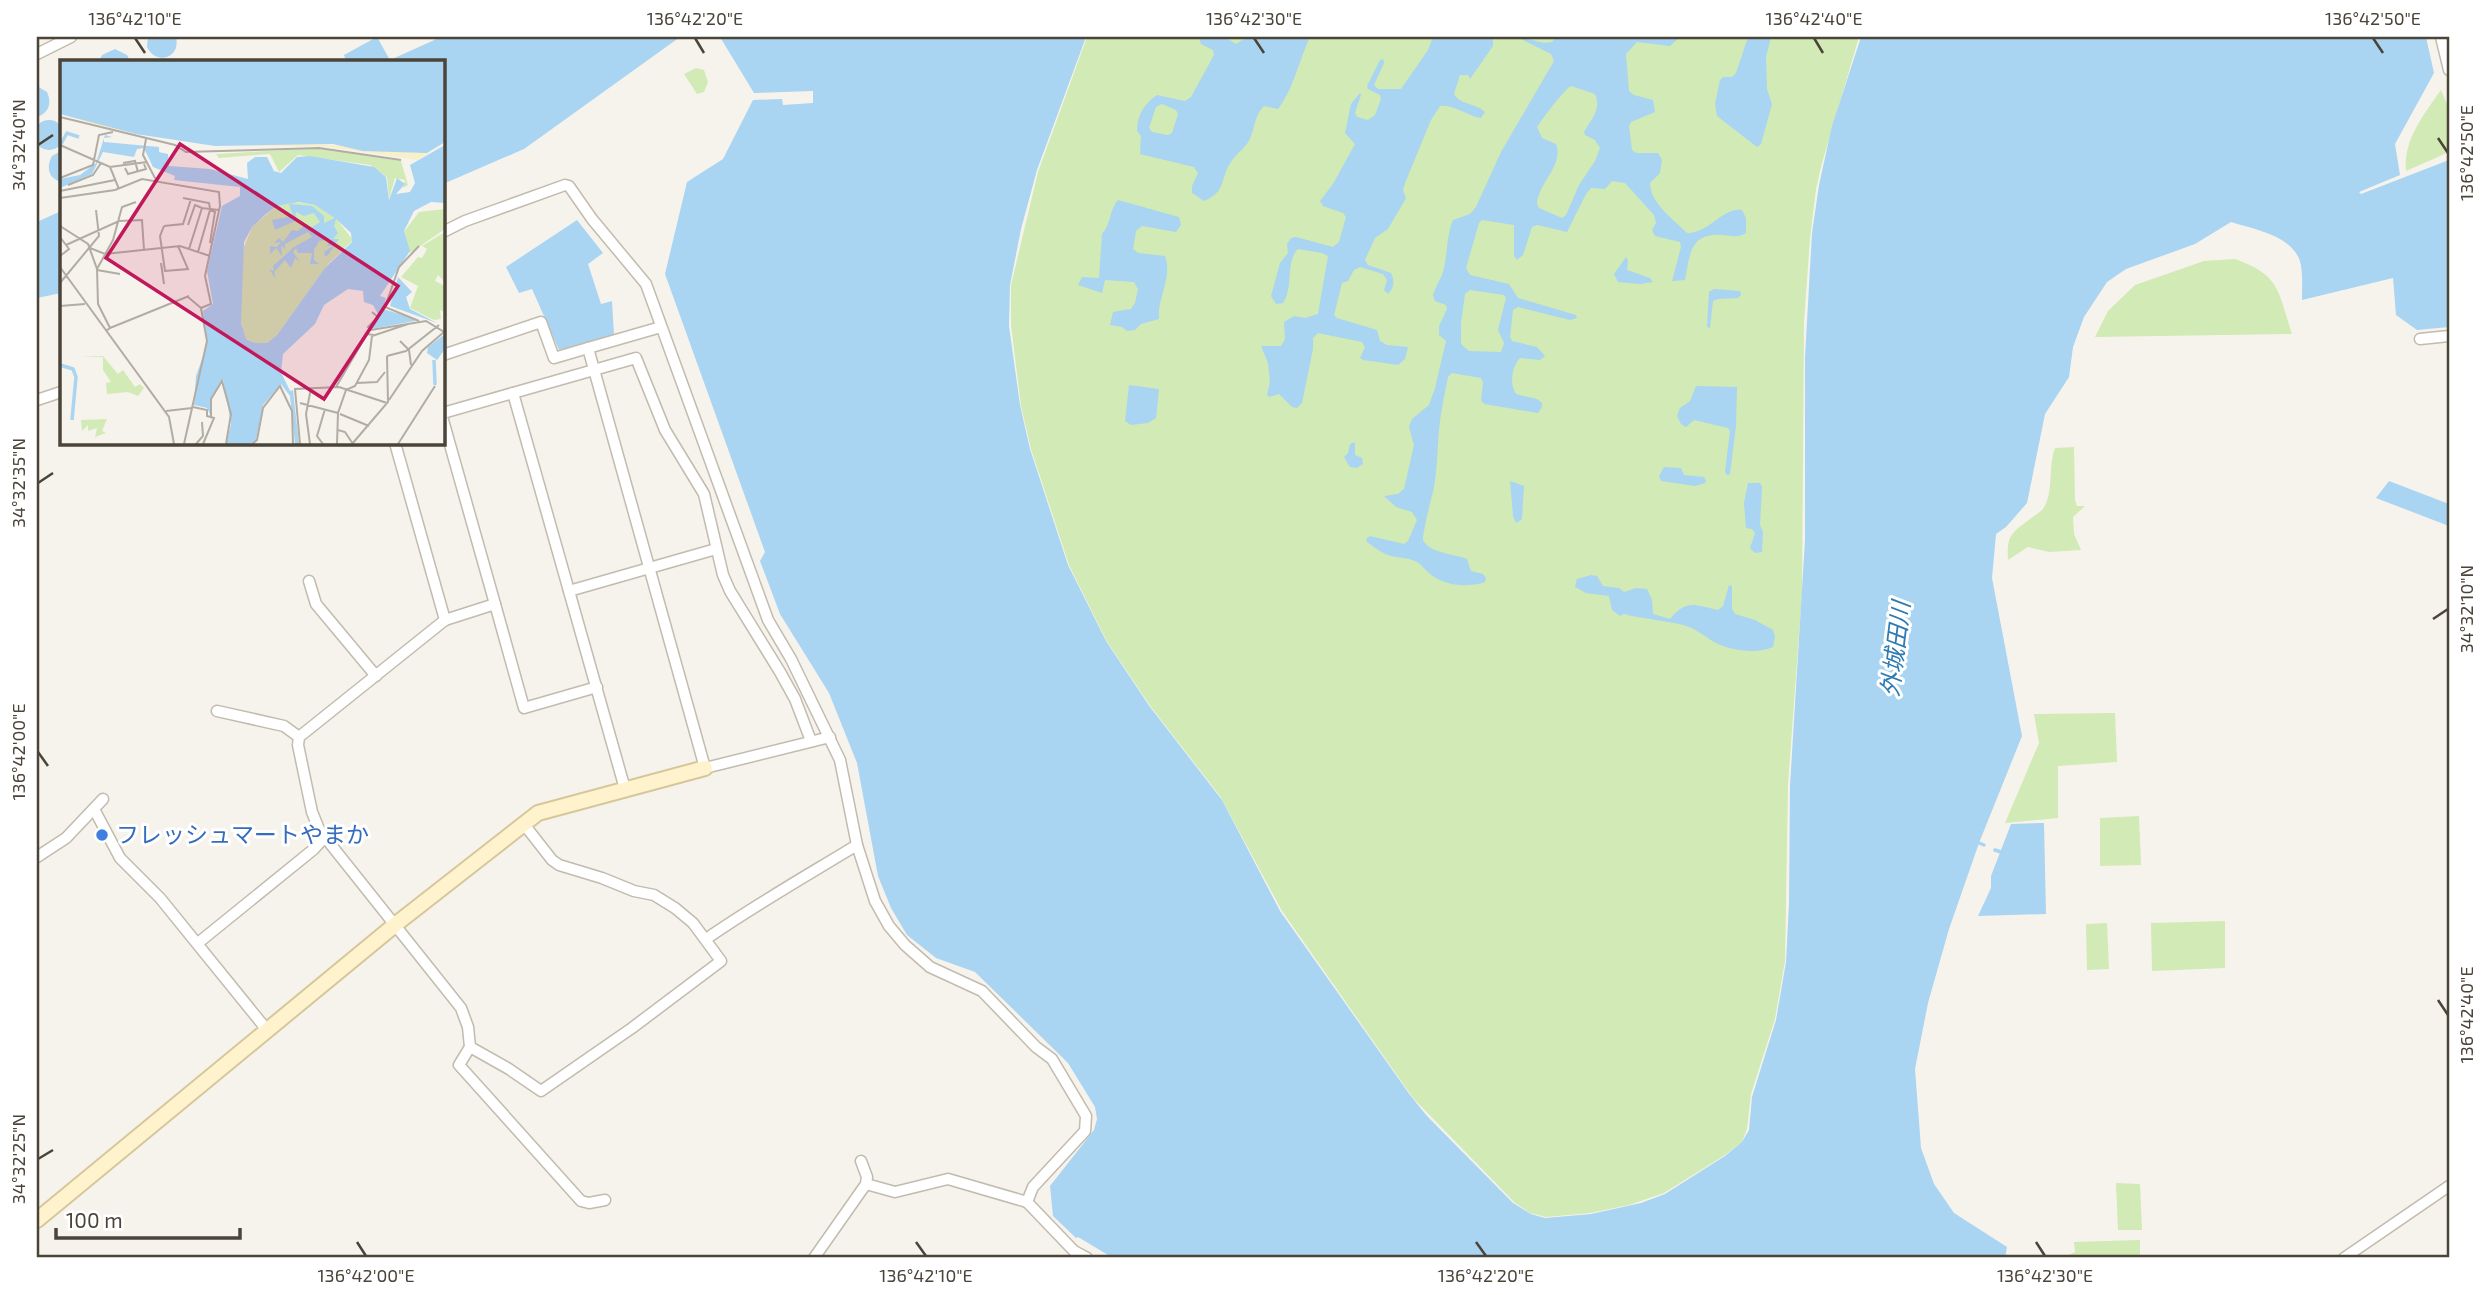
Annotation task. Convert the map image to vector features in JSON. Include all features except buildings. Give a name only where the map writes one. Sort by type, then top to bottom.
[{"type":"street","points":[[37,54],[71,37]]},
{"type":"street","points":[[2441,37],[2449,69]]},
{"type":"street","points":[[444,232],[465,221],[565,185],[646,284],[768,620],[791,659],[841,760],[857,845],[876,901],[889,926],[905,946],[930,967],[982,991],[1036,1047],[1052,1059],[1086,1116],[1085,1131],[1032,1187],[1027,1202]]},
{"type":"street","points":[[444,355],[541,322],[554,358],[661,327]]},
{"type":"street","points":[[2420,340],[2449,335]]},
{"type":"street","points":[[588,348],[705,768]]},
{"type":"street","points":[[444,413],[636,358],[665,430],[704,494],[716,549],[730,591],[795,699],[811,741]]},
{"type":"street","points":[[37,400],[60,392]]},
{"type":"street","points":[[513,393],[625,789]]},
{"type":"street","points":[[444,424],[524,708],[597,687]]},
{"type":"street","points":[[395,444],[445,620]]},
{"type":"street","points":[[569,591],[716,549]]},
{"type":"street","points":[[309,582],[316,604],[376,676]]},
{"type":"street","points":[[495,604],[445,620],[299,737],[298,746],[312,812],[323,839],[328,841],[396,924],[461,1008],[468,1027],[470,1047],[459,1065],[581,1201],[589,1203],[605,1200]]},
{"type":"street","points":[[217,711],[284,726],[299,737]]},
{"type":"street","points":[[37,1220],[396,924],[538,813],[830,737]]},
{"type":"street","points":[[37,857],[65,838],[103,799]]},
{"type":"street","points":[[94,809],[120,858],[160,898],[267,1030]]},
{"type":"street","points":[[470,1047],[541,1091],[632,1028],[721,961],[693,923],[654,895],[559,866],[523,823]]},
{"type":"street","points":[[198,943],[323,839]]},
{"type":"street","points":[[706,939],[753,906],[775,896],[857,845]]},
{"type":"street","points":[[814,1258],[866,1184],[867,1177],[862,1161]]},
{"type":"street","points":[[866,1184],[895,1192],[947,1179],[1027,1202],[1074,1251],[1087,1258]]},
{"type":"street","points":[[2344,1258],[2449,1186]]},
{"type":"green space","points":[[1087,37],[1859,37],[1822,163],[1810,239],[1804,322],[1802,593],[1788,785],[1785,961],[1775,1019],[1751,1094],[1747,1129],[1742,1142],[1664,1193],[1629,1205],[1590,1213],[1546,1217],[1530,1213],[1515,1203],[1413,1098],[1282,911],[1220,796],[1151,707],[1106,640],[1069,565],[1031,449],[1021,406],[1011,325],[1011,285],[1038,172]]},
{"type":"green space","points":[[696,68],[704,70],[708,82],[704,92],[697,94],[684,74]]},
{"type":"green space","points":[[2441,90],[2449,109],[2449,152],[2406,171],[2411,138]]},
{"type":"green space","points":[[2235,259],[2250,265],[2270,279],[2280,296],[2292,334],[2095,337],[2108,311],[2135,285],[2204,261]]},
{"type":"green space","points":[[2074,447],[2075,500],[2077,506],[2085,506],[2073,517],[2074,534],[2081,550],[2049,552],[2028,547],[2008,560],[2010,538],[2042,510],[2046,503],[2055,448]]},
{"type":"green space","points":[[2115,713],[2117,762],[2058,766],[2058,818],[2005,823],[2039,743],[2034,714]]},
{"type":"green space","points":[[2139,816],[2141,865],[2100,866],[2100,818]]},
{"type":"green space","points":[[2225,921],[2225,968],[2152,971],[2151,923]]},
{"type":"green space","points":[[2107,923],[2109,969],[2087,970],[2086,924]]},
{"type":"green space","points":[[2116,1183],[2140,1184],[2142,1230],[2118,1230]]},
{"type":"green space","points":[[2140,1240],[2140,1258],[2067,1256],[2075,1252],[2074,1242]]},
{"type":"water","points":[[148,37],[176,37],[175,50],[167,57],[156,56],[147,47]]},
{"type":"water","points":[[377,37],[390,60],[346,60],[344,55]]},
{"type":"water","points":[[441,37],[680,37],[524,149],[444,184],[444,60],[390,60]]},
{"type":"water","name":"外城田川","points":[[720,37],[1086,37],[1037,170],[1010,285],[1009,326],[1020,405],[1030,449],[1068,565],[1106,641],[1150,707],[1222,800],[1280,911],[1410,1095],[1427,1116],[1513,1203],[1531,1214],[1545,1218],[1591,1214],[1641,1203],[1665,1194],[1725,1156],[1742,1142],[1749,1130],[1752,1097],[1776,1020],[1786,962],[1790,786],[1805,540],[1805,357],[1812,233],[1832,126],[1861,37],[2426,37],[2434,73],[2395,144],[2400,175],[2359,192],[2361,194],[2449,160],[2449,327],[2417,330],[2396,315],[2393,278],[2302,300],[2301,265],[2289,245],[2270,234],[2231,222],[2195,244],[2126,269],[2107,282],[2084,317],[2073,347],[2069,377],[2045,414],[2027,503],[2006,527],[1996,534],[1992,578],[2022,736],[1979,843],[1949,929],[1928,1003],[1915,1069],[1921,1148],[1934,1184],[1954,1213],[2007,1247],[2005,1258],[1113,1258],[1076,1238],[1053,1216],[1050,1186],[1094,1130],[1097,1119],[1095,1107],[1068,1063],[975,972],[936,958],[907,935],[891,908],[878,876],[857,763],[829,693],[780,614],[760,561],[765,552],[665,274],[687,182],[723,159],[753,100],[782,99],[783,105],[813,103],[813,91],[754,93]]},
{"type":"water","points":[[1199,37],[1225,37],[1236,44],[1247,37],[1310,37],[1284,101],[1278,109],[1264,106],[1261,109],[1249,140],[1231,162],[1220,189],[1204,201],[1192,193],[1198,173],[1194,167],[1140,154],[1141,136],[1137,131],[1142,110],[1157,95],[1185,101],[1191,97],[1214,55],[1213,50],[1201,44]],"holes":[[[1162,104],[1176,110],[1178,114],[1172,133],[1168,135],[1152,132],[1149,128],[1156,107]]]},
{"type":"water","points":[[1433,37],[1495,37],[1493,46],[1470,79],[1468,75],[1460,75],[1454,94],[1460,100],[1485,112],[1481,118],[1440,106],[1431,120],[1405,183],[1403,190],[1406,198],[1388,229],[1375,238],[1365,260],[1368,265],[1391,273],[1392,289],[1388,294],[1384,290],[1387,280],[1383,274],[1360,267],[1354,270],[1348,281],[1342,283],[1334,315],[1377,330],[1380,341],[1387,345],[1408,347],[1405,359],[1398,365],[1363,360],[1360,358],[1365,347],[1362,342],[1318,333],[1313,338],[1302,403],[1297,408],[1292,407],[1279,394],[1269,397],[1267,394],[1270,382],[1268,363],[1261,346],[1281,346],[1285,339],[1284,322],[1294,316],[1305,318],[1318,314],[1328,256],[1298,249],[1292,261],[1286,297],[1283,303],[1276,304],[1271,296],[1280,263],[1288,253],[1287,244],[1291,238],[1296,237],[1333,247],[1339,242],[1346,217],[1343,213],[1323,206],[1320,201],[1333,184],[1355,144],[1345,133],[1351,104],[1360,93],[1355,113],[1357,117],[1368,120],[1375,115],[1380,95],[1367,86],[1380,60],[1383,59],[1384,63],[1374,85],[1378,89],[1401,89],[1428,50]]},
{"type":"water","points":[[1517,37],[1547,43],[1556,37],[1680,37],[1670,46],[1637,42],[1626,54],[1629,91],[1653,100],[1655,112],[1631,122],[1629,126],[1632,150],[1636,153],[1658,153],[1662,160],[1660,173],[1650,183],[1651,190],[1664,211],[1687,233],[1702,229],[1728,212],[1742,210],[1746,218],[1746,233],[1738,236],[1704,237],[1694,247],[1685,280],[1672,281],[1680,242],[1655,236],[1652,230],[1656,223],[1654,215],[1625,183],[1612,181],[1605,189],[1591,188],[1567,232],[1537,225],[1532,227],[1523,255],[1517,260],[1514,256],[1514,225],[1482,220],[1479,223],[1466,268],[1470,275],[1509,284],[1518,298],[1576,315],[1577,318],[1570,320],[1518,307],[1513,310],[1510,337],[1512,341],[1537,347],[1545,356],[1540,360],[1520,358],[1512,375],[1516,394],[1537,399],[1542,403],[1538,413],[1484,404],[1481,400],[1481,378],[1452,373],[1448,377],[1440,421],[1435,483],[1423,540],[1431,548],[1467,559],[1471,571],[1483,574],[1486,578],[1485,582],[1478,584],[1456,585],[1441,581],[1414,561],[1385,553],[1366,539],[1370,536],[1404,544],[1417,520],[1412,512],[1396,507],[1384,496],[1398,494],[1404,489],[1414,445],[1409,427],[1412,419],[1429,405],[1435,388],[1446,341],[1439,335],[1439,326],[1447,309],[1446,305],[1435,301],[1433,295],[1444,268],[1451,226],[1453,220],[1470,214],[1476,207],[1501,152],[1554,61],[1551,54]],"holes":[[[1571,86],[1595,94],[1596,109],[1584,132],[1595,140],[1600,148],[1562,218],[1539,208],[1537,204],[1558,152],[1556,144],[1542,138],[1537,127]],[[1470,290],[1504,295],[1506,298],[1498,330],[1504,343],[1501,352],[1469,351],[1461,344],[1465,294]]]},
{"type":"water","points":[[1748,37],[1771,37],[1766,57],[1767,89],[1772,104],[1761,144],[1757,147],[1717,116],[1715,104],[1720,80],[1736,73]]},
{"type":"water","points":[[115,49],[127,55],[130,60],[100,60],[102,55]]},
{"type":"water","points":[[37,86],[47,92],[49,100],[47,110],[37,117]]},
{"type":"water","points":[[49,120],[59,125],[59,145],[49,150],[39,145],[34,135],[39,125]]},
{"type":"water","points":[[60,152],[60,182],[51,175],[49,164],[52,156]]},
{"type":"water","points":[[1118,200],[1179,217],[1181,225],[1176,232],[1142,226],[1136,231],[1133,249],[1138,253],[1165,256],[1167,272],[1159,319],[1127,331],[1122,327],[1110,325],[1113,312],[1131,309],[1135,303],[1138,289],[1134,282],[1105,280],[1102,293],[1078,285],[1082,277],[1099,278],[1102,234]]},
{"type":"water","points":[[60,211],[60,293],[37,298],[37,222]]},
{"type":"water","points":[[577,220],[603,253],[588,264],[601,304],[612,301],[614,335],[559,350],[532,289],[519,293],[506,267]]},
{"type":"water","points":[[1626,257],[1627,270],[1650,278],[1653,282],[1618,282],[1614,274]]},
{"type":"water","points":[[1714,289],[1740,291],[1741,295],[1738,298],[1713,301],[1710,328],[1707,327],[1709,292]]},
{"type":"water","points":[[1129,385],[1159,389],[1156,418],[1148,423],[1131,425],[1125,421]]},
{"type":"water","points":[[1696,386],[1737,387],[1736,426],[1730,474],[1725,472],[1730,431],[1728,428],[1694,420],[1686,427],[1677,416],[1680,408],[1690,401]]},
{"type":"water","points":[[1355,442],[1355,455],[1362,458],[1363,464],[1357,468],[1350,467],[1344,457],[1350,444]]},
{"type":"water","points":[[1664,467],[1681,468],[1684,475],[1704,477],[1706,481],[1695,486],[1661,481],[1659,476]]},
{"type":"water","points":[[1510,481],[1524,486],[1522,519],[1516,523],[1513,516]]},
{"type":"water","points":[[2389,481],[2449,504],[2449,526],[2376,498]]},
{"type":"water","points":[[1748,483],[1760,483],[1762,487],[1762,552],[1755,553],[1750,548],[1755,533],[1746,528],[1744,503]]},
{"type":"water","points":[[1597,576],[1603,586],[1619,588],[1624,592],[1636,588],[1647,589],[1652,600],[1653,614],[1670,619],[1681,608],[1691,605],[1718,610],[1723,606],[1729,585],[1732,586],[1732,609],[1735,614],[1755,620],[1773,630],[1773,647],[1752,651],[1737,650],[1722,646],[1683,625],[1624,614],[1620,616],[1612,610],[1609,596],[1586,593],[1575,587],[1577,579]]},
{"type":"water","points":[[2044,823],[2046,914],[1978,916],[1991,888],[1991,876],[2011,824]]},
{"type":"waterway","points":[[1979,843],[1984,845]]},
{"type":"waterway","points":[[1995,850],[2001,852]]},
{"type":"place","name":"フレッシュマートやまか","points":[[102,835]]}]
